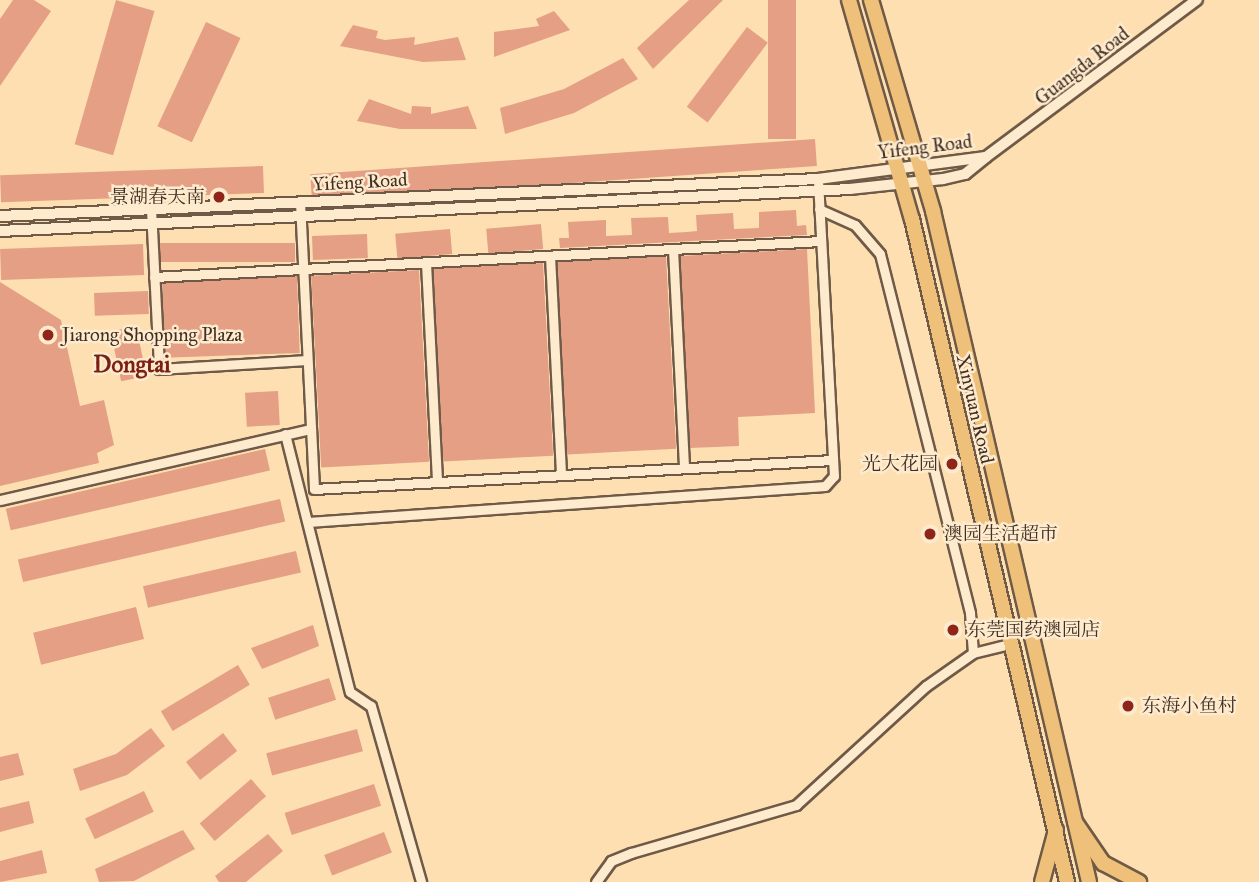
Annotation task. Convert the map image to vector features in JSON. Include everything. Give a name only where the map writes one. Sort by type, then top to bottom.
[{"type":"main road","name":"Xinyuan Road","points":[[849,0],[904,184],[1067,882]]},
{"type":"main road","name":"Xinyuan Road","points":[[871,0],[925,182],[1089,882]]},
{"type":"main road","points":[[1075,822],[1103,863],[1139,882]]},
{"type":"main road","points":[[1042,882],[1056,830]]},
{"type":"street","name":"Guangda Road","points":[[986,157],[1197,0]]},
{"type":"street","name":"Yifeng Road","points":[[0,231],[818,185],[900,169],[986,157]]},
{"type":"street","name":"Yifeng Road","points":[[0,216],[300,202],[904,184],[965,174],[986,157]]},
{"type":"street","points":[[308,522],[801,492],[825,486],[834,476],[818,185]]},
{"type":"street","points":[[300,202],[314,489],[833,460]]},
{"type":"street","points":[[151,209],[159,369],[307,360]]},
{"type":"street","points":[[819,209],[855,225],[880,254],[970,613],[973,653]]},
{"type":"street","points":[[154,277],[821,241]]},
{"type":"street","points":[[673,249],[684,468]]},
{"type":"street","points":[[550,256],[561,475]]},
{"type":"street","points":[[426,263],[437,482]]},
{"type":"street","points":[[0,500],[311,429]]},
{"type":"street","points":[[285,434],[350,692],[371,706],[421,882]]},
{"type":"street","points":[[596,882],[611,861],[631,853],[796,806],[890,715],[973,653],[1010,644]]},
{"type":"building","points":[[13,0],[34,0],[51,11],[0,86],[0,19]]},
{"type":"building","points":[[116,0],[154,11],[113,155],[75,144]]},
{"type":"building","points":[[689,0],[723,0],[653,69],[637,48]]},
{"type":"building","points":[[768,0],[796,0],[796,139],[768,139]]},
{"type":"building","points":[[554,11],[570,30],[494,57],[494,32],[539,26],[536,19]]},
{"type":"building","points":[[206,22],[240,38],[192,142],[157,126]]},
{"type":"building","points":[[353,25],[378,31],[376,38],[385,40],[415,37],[414,45],[458,37],[466,60],[423,62],[340,46]]},
{"type":"building","points":[[747,27],[768,43],[708,123],[687,107]]},
{"type":"building","points":[[623,58],[638,79],[574,113],[505,134],[500,108],[564,89]]},
{"type":"building","points":[[369,99],[411,114],[412,106],[431,107],[431,114],[468,106],[477,129],[400,129],[357,121]]},
{"type":"building","points":[[815,139],[817,166],[312,201],[310,174]]},
{"type":"building","points":[[263,166],[264,193],[1,202],[0,175]]},
{"type":"building","points":[[796,210],[797,226],[806,225],[807,235],[560,248],[559,238],[569,238],[568,222],[606,220],[606,236],[632,235],[631,218],[668,217],[669,233],[697,231],[696,215],[733,213],[734,229],[759,228],[759,212]]},
{"type":"building","points":[[541,224],[543,249],[488,254],[486,229]]},
{"type":"building","points":[[450,229],[452,254],[397,259],[395,234]]},
{"type":"building","points":[[367,234],[368,258],[313,260],[312,236]]},
{"type":"building","points":[[160,243],[295,243],[295,262],[160,262]]},
{"type":"building","points":[[143,244],[144,275],[1,280],[0,249]]},
{"type":"building","points":[[807,249],[815,413],[738,417],[739,446],[690,448],[680,256]]},
{"type":"building","points":[[666,256],[676,449],[567,454],[557,262]]},
{"type":"building","points":[[543,263],[553,456],[443,461],[433,269]]},
{"type":"building","points":[[419,270],[429,462],[321,467],[311,276]]},
{"type":"building","points":[[297,276],[300,353],[165,358],[162,281]]},
{"type":"building","name":"Jiarong Shopping Plaza","points":[[0,282],[61,320],[80,406],[104,400],[114,445],[97,453],[99,463],[0,486]]},
{"type":"building","points":[[148,291],[149,314],[95,316],[94,293]]},
{"type":"building","points":[[136,326],[147,376],[121,381],[111,331]]},
{"type":"building","points":[[278,391],[280,425],[247,427],[245,393]]},
{"type":"building","points":[[265,449],[270,470],[11,530],[6,509]]},
{"type":"building","points":[[280,499],[285,521],[23,582],[18,560]]},
{"type":"building","points":[[296,551],[301,572],[148,608],[143,586]]},
{"type":"building","points":[[136,607],[144,639],[41,665],[33,633]]},
{"type":"building","points":[[313,625],[319,646],[262,669],[251,648]]},
{"type":"building","points":[[238,665],[250,685],[173,731],[161,711]]},
{"type":"building","points":[[329,678],[336,700],[275,720],[268,698]]},
{"type":"building","points":[[151,728],[165,746],[127,775],[80,791],[73,769],[116,754]]},
{"type":"building","points":[[357,729],[363,751],[272,776],[266,753]]},
{"type":"building","points":[[223,733],[237,751],[200,780],[186,762]]},
{"type":"building","points":[[18,753],[24,775],[0,781],[0,757]]},
{"type":"building","points":[[251,779],[266,796],[215,841],[200,824]]},
{"type":"building","points":[[374,784],[381,806],[292,835],[285,813]]},
{"type":"building","points":[[144,791],[154,812],[95,839],[85,818]]},
{"type":"building","points":[[29,801],[34,823],[0,832],[0,808]]},
{"type":"building","points":[[183,830],[195,849],[134,881],[99,882],[95,869]]},
{"type":"building","points":[[384,832],[392,853],[332,875],[324,855]]},
{"type":"building","points":[[268,834],[283,851],[246,882],[219,882],[215,876]]},
{"type":"building","points":[[42,850],[47,873],[0,882],[0,861]]},
{"type":"place","name":"景湖春天南","points":[[219,197]]},
{"type":"place","name":"Jiarong Shopping Plaza","points":[[48,335]]},
{"type":"place","name":"光大花园","points":[[952,464]]},
{"type":"place","name":"澳园生活超市","points":[[930,534]]},
{"type":"place","name":"东莞国药澳园店","points":[[953,630]]},
{"type":"place","name":"东海小鱼村","points":[[1128,706]]},
{"type":"district","name":"Dongtai","points":[[132,364]]}]
